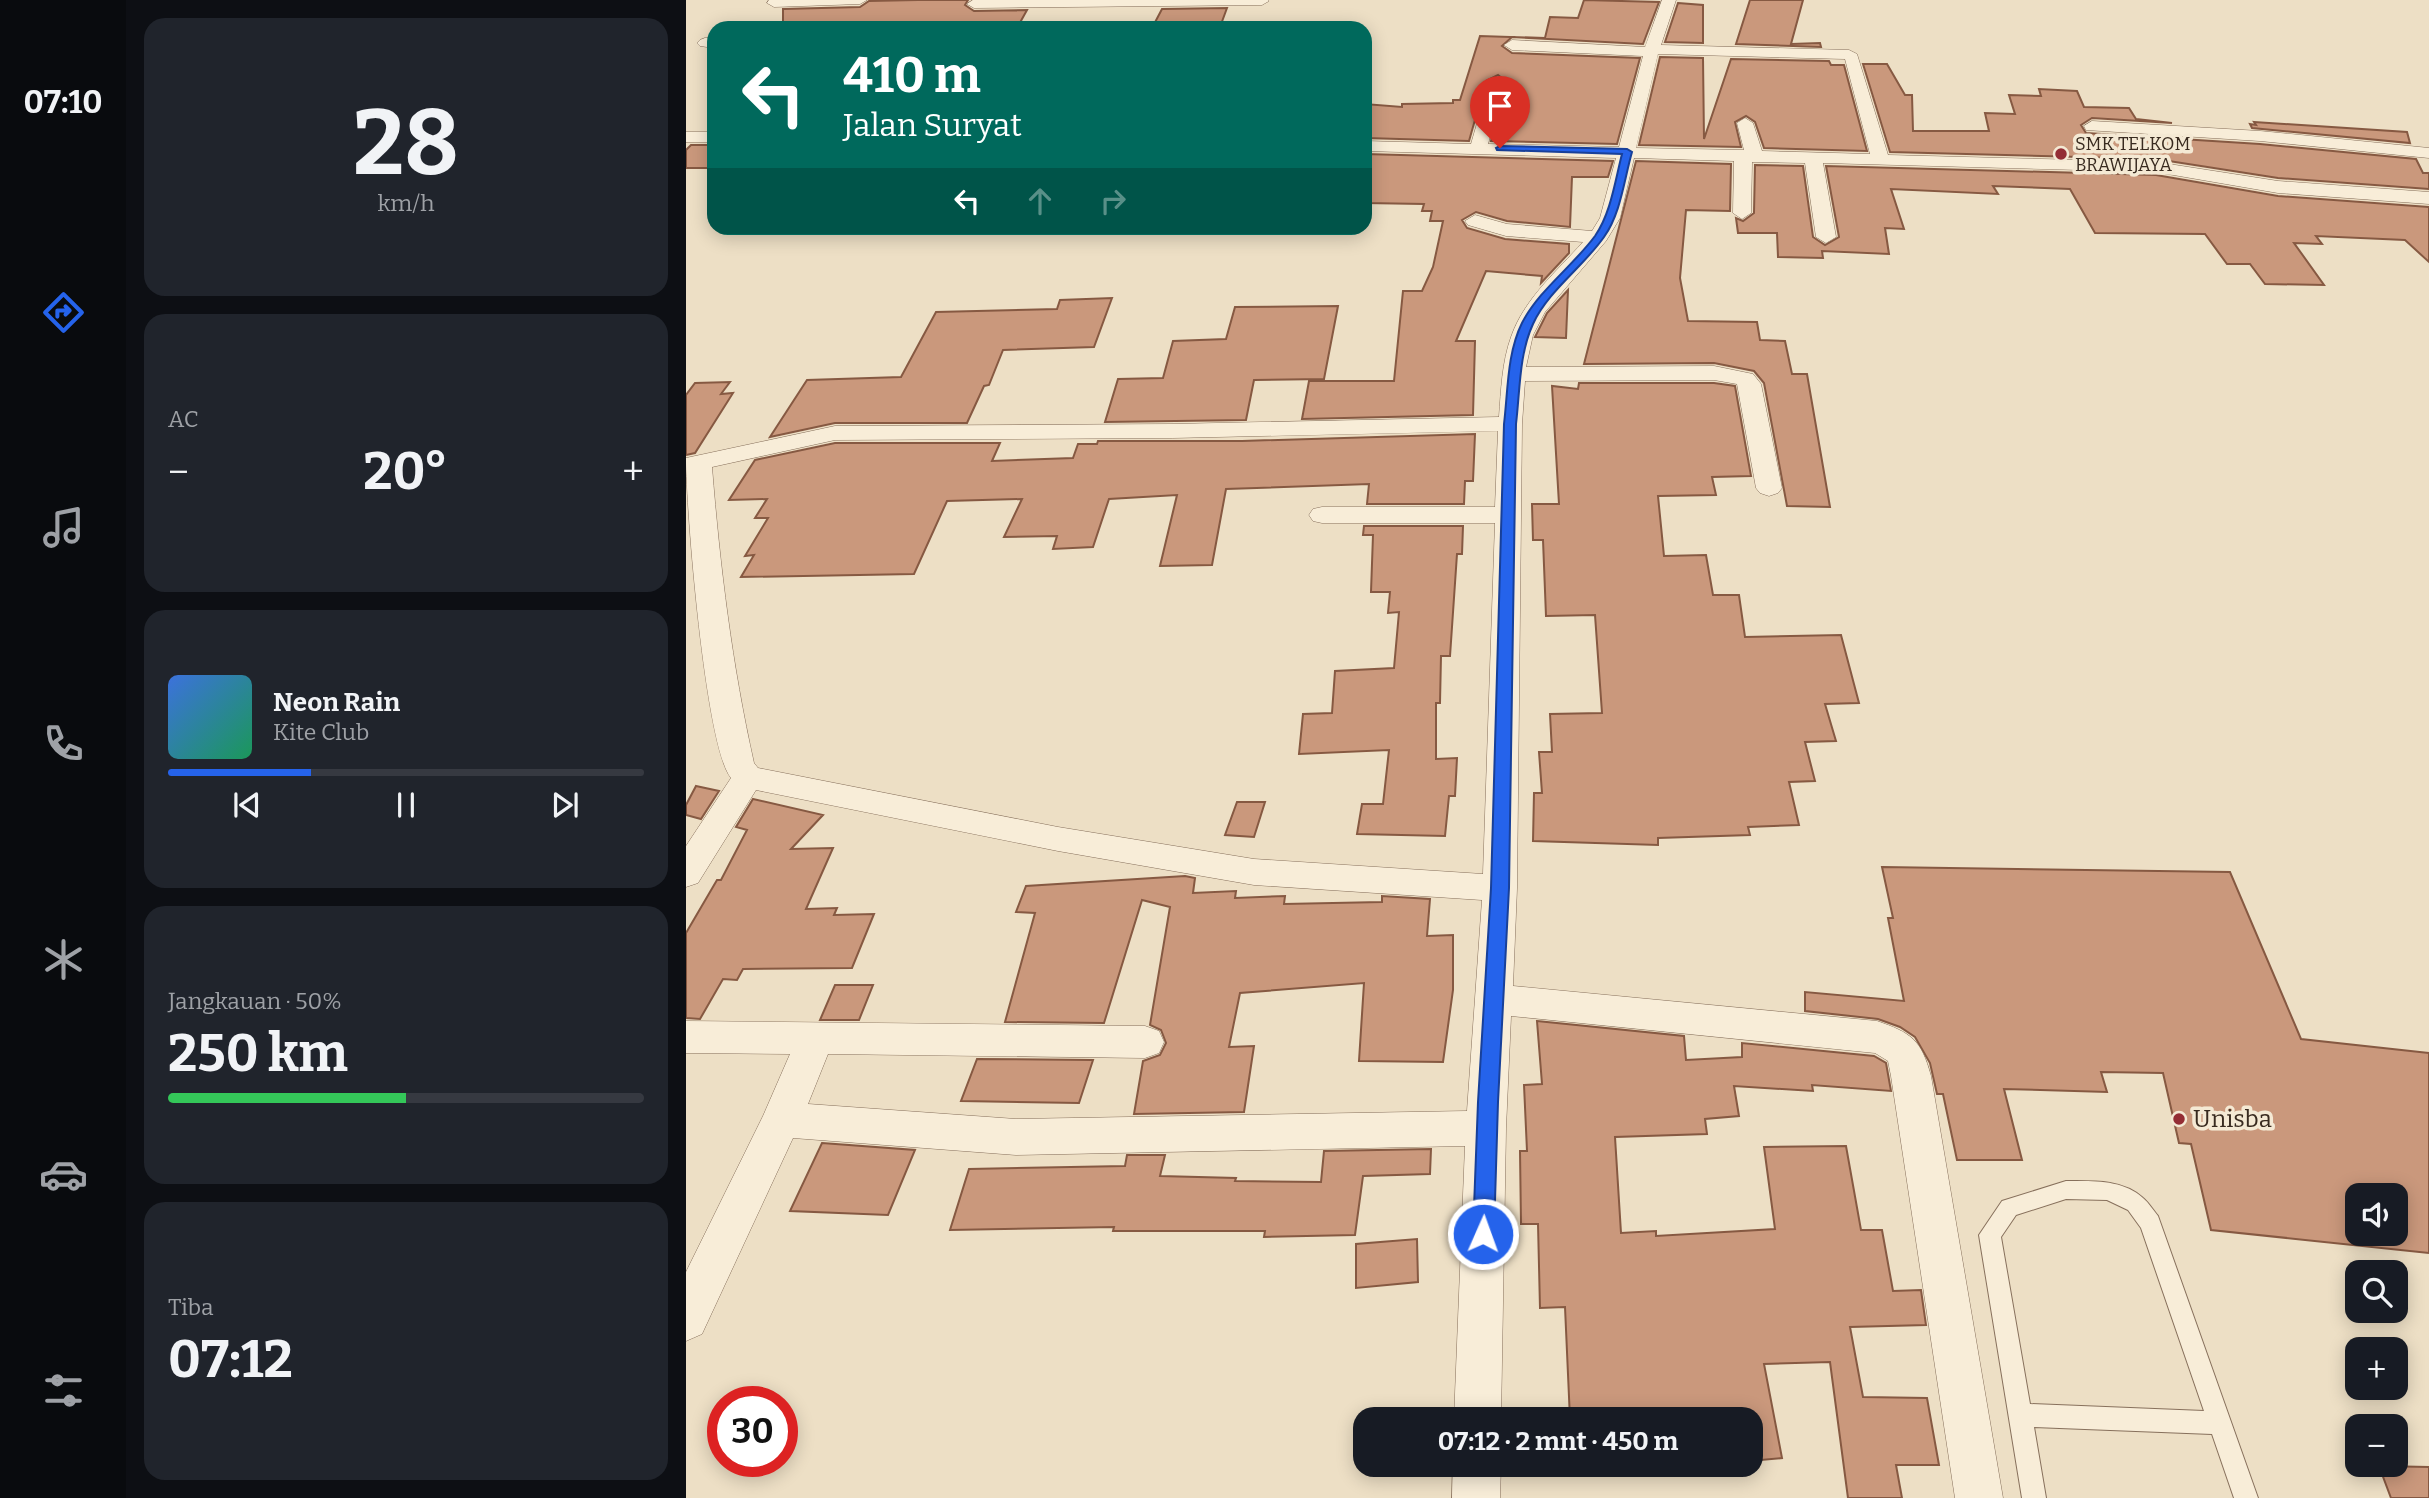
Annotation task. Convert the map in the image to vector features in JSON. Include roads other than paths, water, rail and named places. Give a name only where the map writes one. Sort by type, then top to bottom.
[{"type":"street","points":[[774,3],[860,0]]},
{"type":"street","points":[[973,7],[1262,0],[1255,19]]},
{"type":"street","points":[[1478,1407],[1486,1128],[1500,888],[1510,424],[1519,348],[1528,322],[1599,237],[1610,218],[1652,51],[1669,0]]},
{"type":"street","points":[[1513,45],[1849,55],[1852,57],[1880,159]]},
{"type":"street","points":[[1478,148],[1497,82]]},
{"type":"street","points":[[2109,166],[2091,120],[2429,153]]},
{"type":"street","points":[[1742,213],[1749,156],[1745,122]]},
{"type":"street","points":[[686,137],[707,137]]},
{"type":"street","points":[[1372,146],[2109,166],[2186,170],[2278,187],[2429,198]]},
{"type":"street","points":[[1813,158],[1826,237]]},
{"type":"street","points":[[1475,221],[1506,230],[1599,237]]},
{"type":"street","points":[[1516,374],[1714,373],[1745,379],[1750,384],[1769,488]]},
{"type":"street","points":[[1500,888],[1254,872],[1058,839],[748,777],[739,767],[724,696],[707,570],[706,462],[835,433],[1185,431],[1510,424]]},
{"type":"street","points":[[1322,516],[1510,515]]},
{"type":"street","points":[[686,874],[748,777]]},
{"type":"street","points":[[1493,999],[1877,1037],[1897,1044],[1906,1055],[1911,1076],[1979,1498]]},
{"type":"street","points":[[686,1037],[1144,1042]]},
{"type":"street","points":[[686,1319],[781,1120],[816,1038]]},
{"type":"street","points":[[781,1120],[1016,1137],[1486,1128]]},
{"type":"street","points":[[1476,1498],[1477,1477]]},
{"type":"lane","points":[[2034,1498],[1990,1235],[2009,1208],[2066,1190],[2108,1191],[2134,1203],[2150,1223],[2246,1498]]},
{"type":"lane","points":[[2020,1415],[2220,1423]]},
{"type":"place","name":"SMK TELKOM BRAWIJAYA","points":[[2061,154]]},
{"type":"place","name":"Unisba","points":[[2179,1119]]}]
